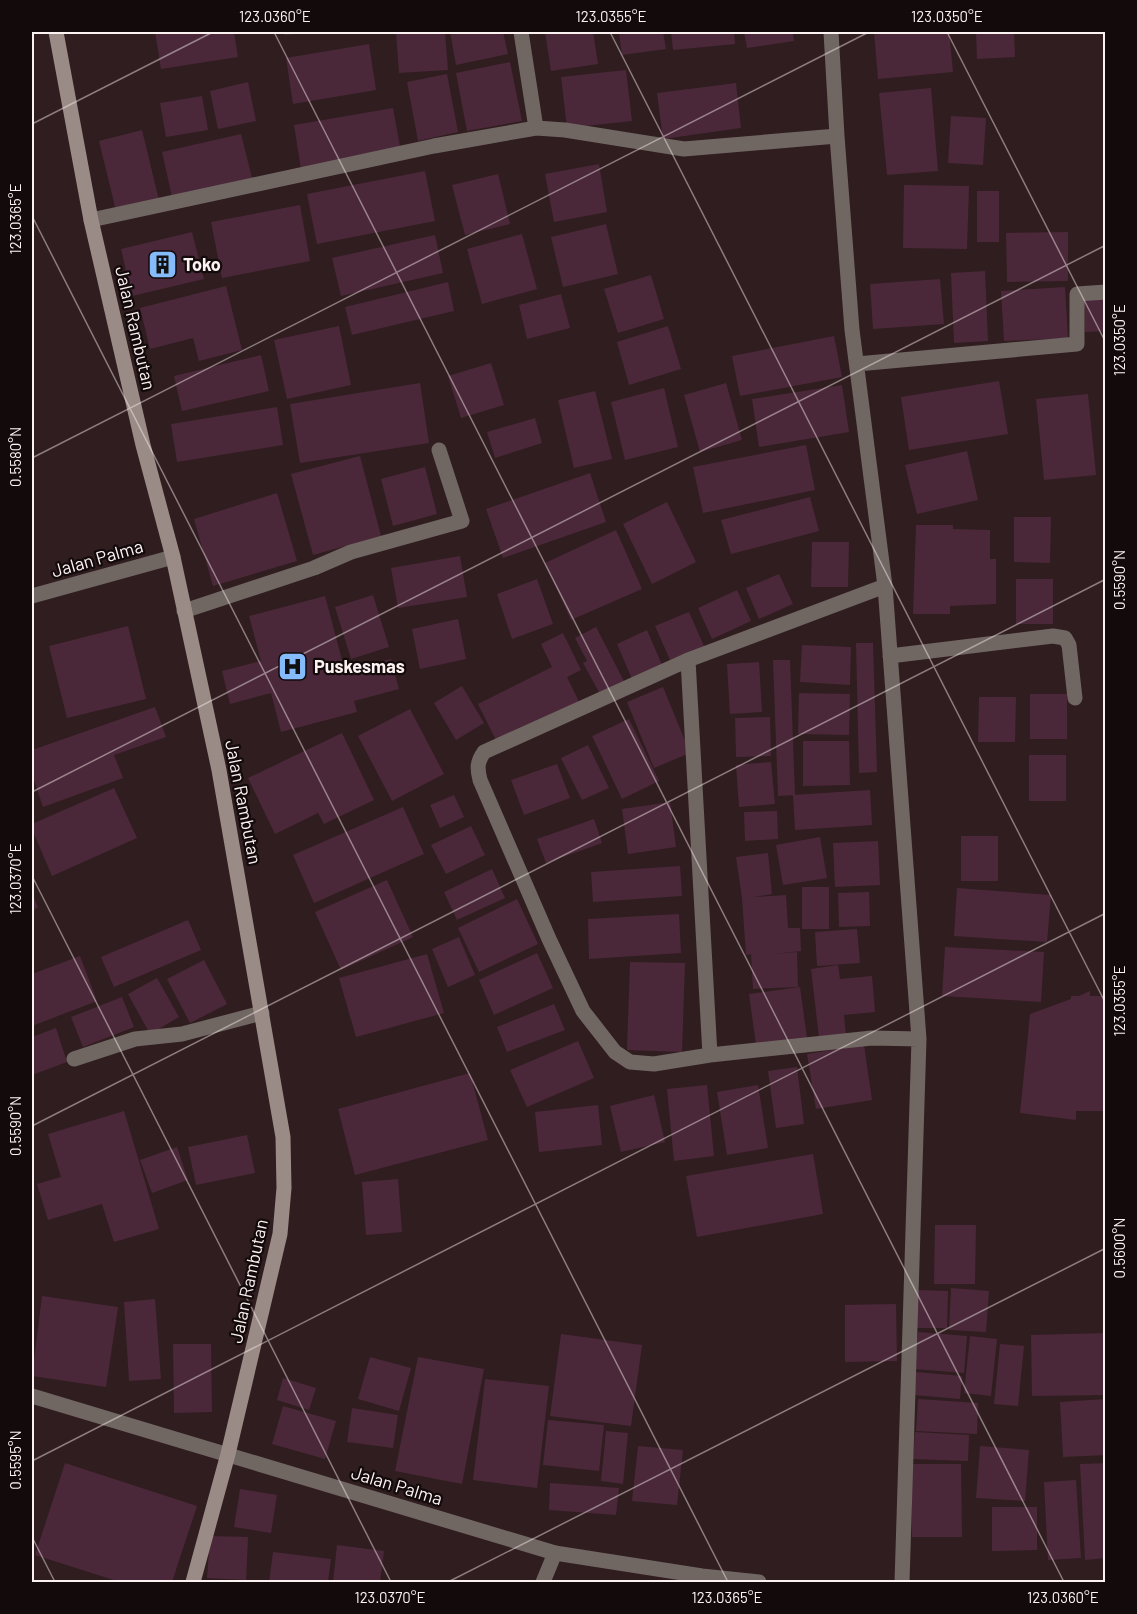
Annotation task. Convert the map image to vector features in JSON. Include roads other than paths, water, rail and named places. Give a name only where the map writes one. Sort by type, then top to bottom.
[{"type":"street","name":"Jalan Rambutan","points":[[56,32],[91,220],[143,445],[173,557],[219,770],[283,1137],[284,1188],[280,1234],[228,1454],[194,1582]]},
{"type":"street","points":[[521,32],[536,128]]},
{"type":"street","points":[[831,32],[837,136],[857,364],[885,586],[919,1039],[902,1582]]},
{"type":"street","points":[[91,220],[434,146],[536,128],[566,130],[684,149],[837,136]]},
{"type":"street","points":[[857,364],[1077,344],[1077,294],[1106,292]]},
{"type":"street","points":[[184,611],[314,568],[351,552],[462,521],[439,450]]},
{"type":"street","name":"Jalan Palma","points":[[32,596],[173,557]]},
{"type":"street","points":[[885,586],[688,660],[484,752],[477,768],[480,780],[549,939],[583,1011],[615,1052],[630,1062],[654,1064],[710,1055],[872,1038],[919,1039]]},
{"type":"street","points":[[890,656],[1053,636],[1065,638],[1069,645],[1075,698]]},
{"type":"street","points":[[688,660],[710,1055]]},
{"type":"street","points":[[74,1059],[135,1039],[182,1034],[262,1012]]},
{"type":"street","name":"Jalan Palma","points":[[32,1396],[555,1553],[702,1576],[759,1582]]},
{"type":"street","points":[[543,1582],[555,1553]]},
{"type":"place","name":"Toko","points":[[162,264]]},
{"type":"place","name":"Puskesmas","points":[[293,666]]}]
